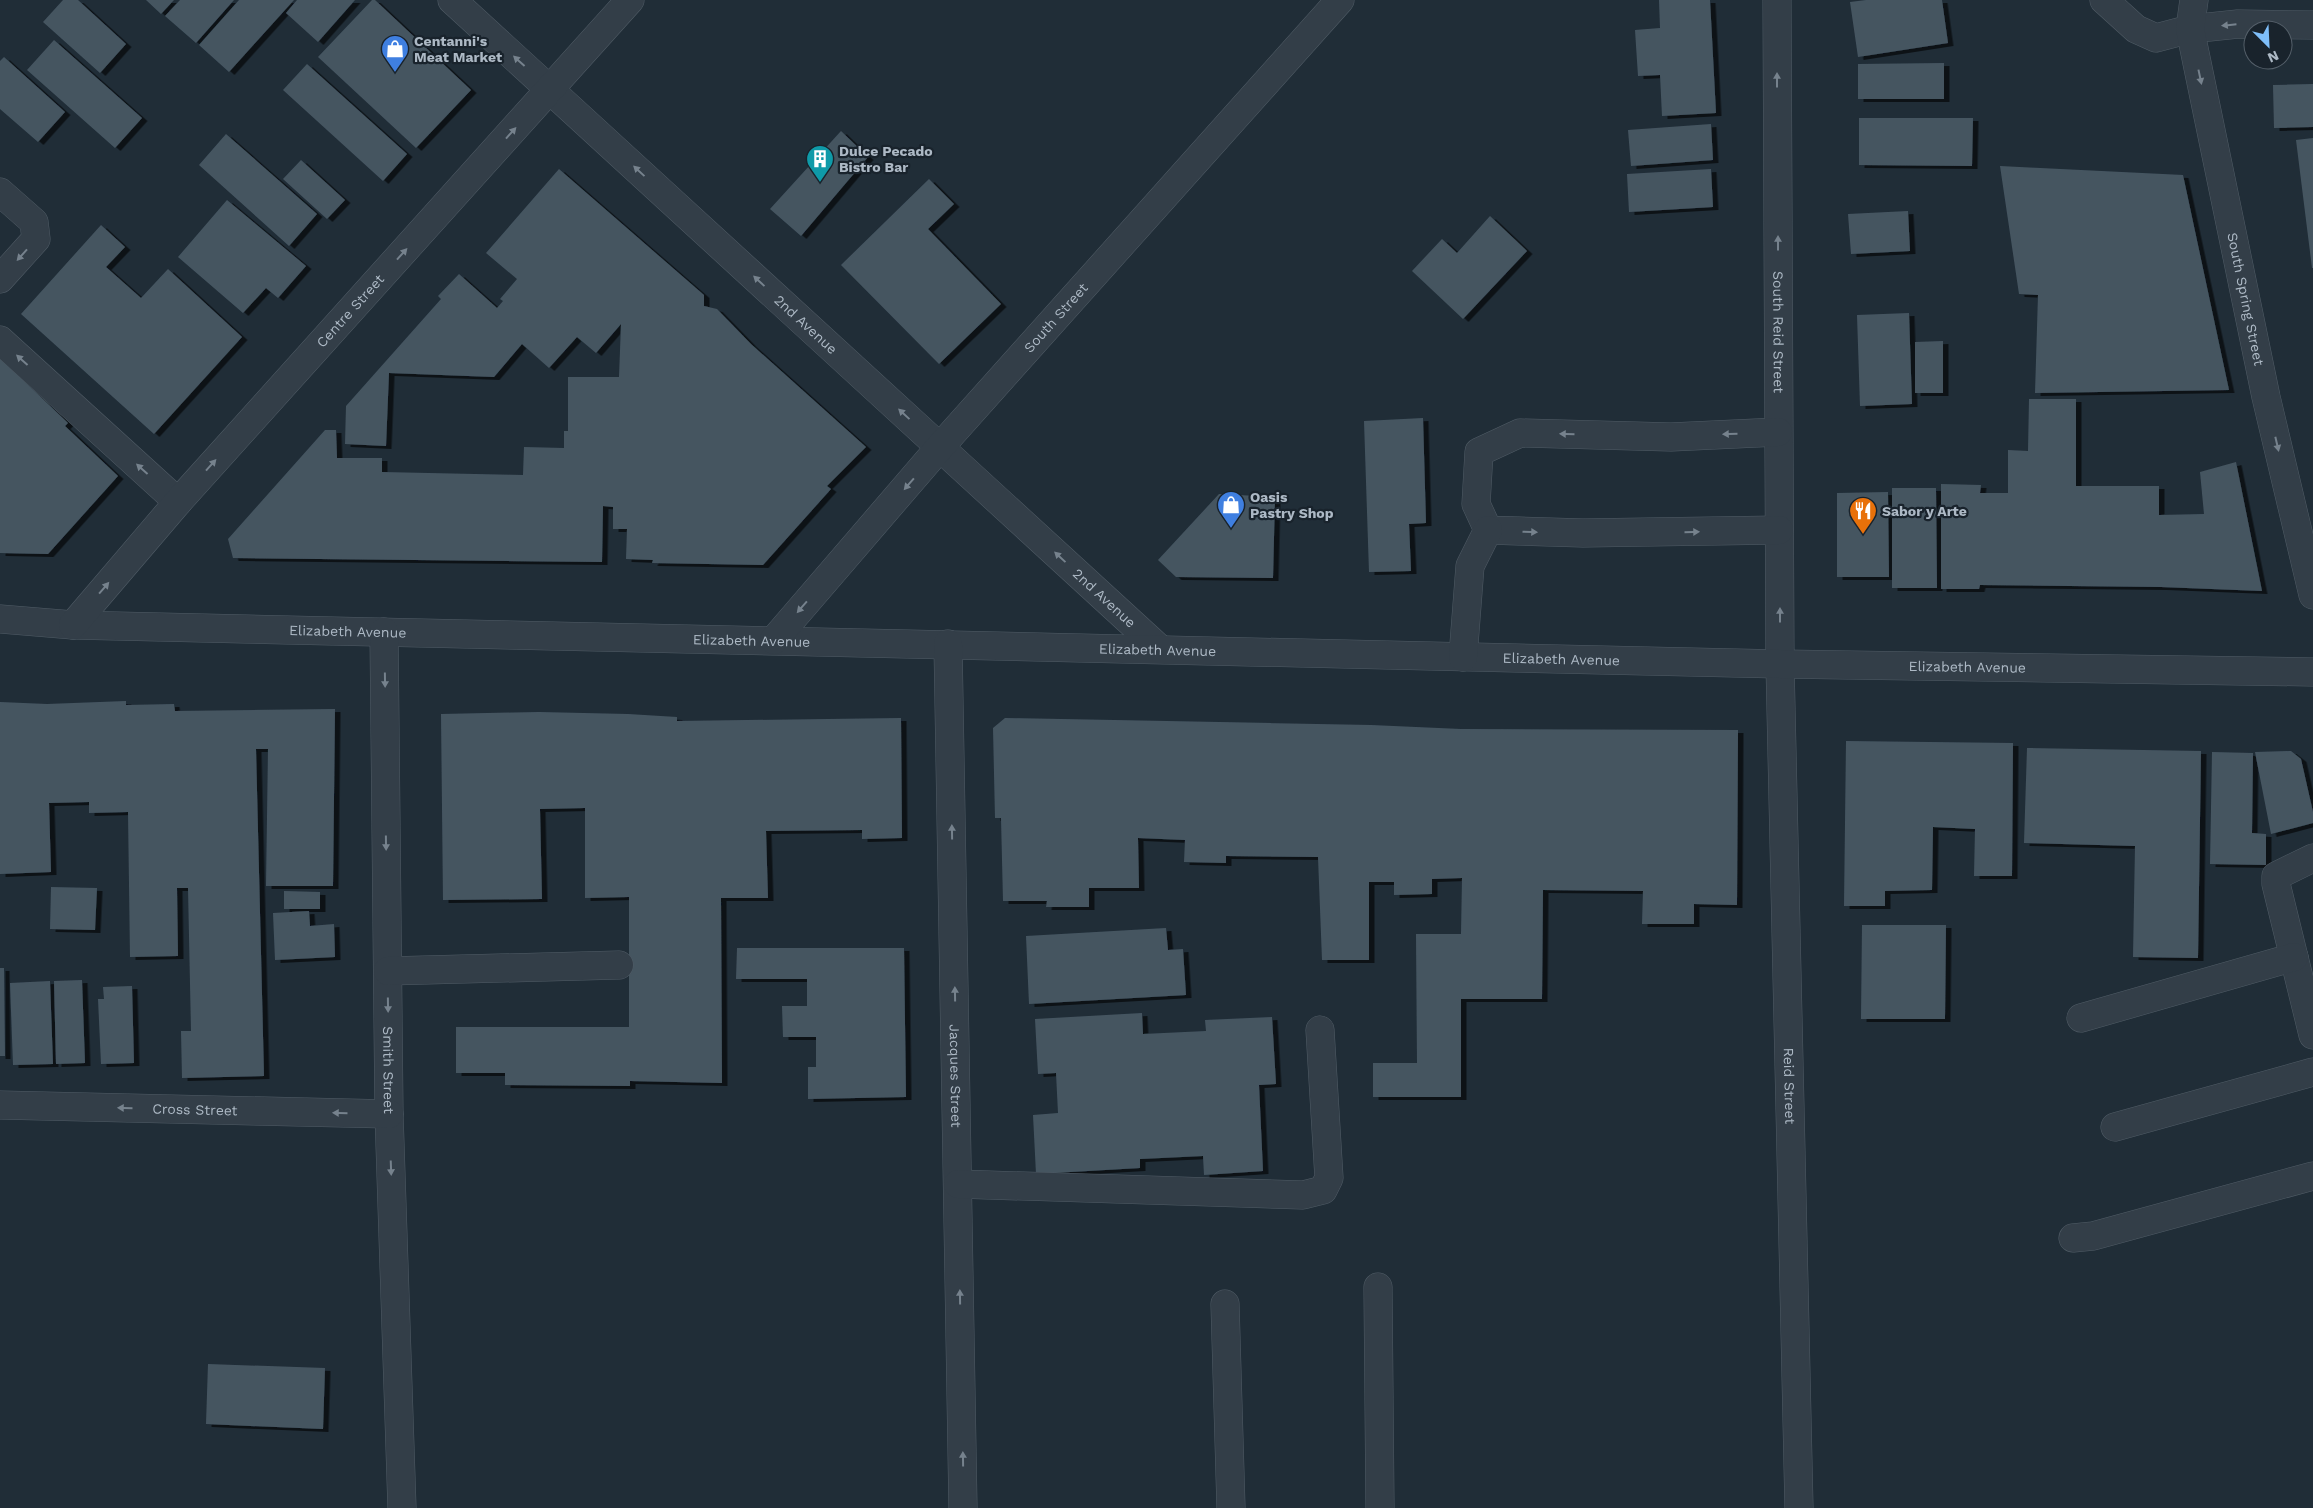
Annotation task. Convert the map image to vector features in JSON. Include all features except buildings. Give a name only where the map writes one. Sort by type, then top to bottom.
[{"type":"street","name":"2nd Avenue","points":[[452,0],[1160,649]]},
{"type":"street","name":"Centre Street","points":[[73,624],[178,502],[630,0]]},
{"type":"street","name":"South Street","points":[[774,640],[940,447],[1340,0]]},
{"type":"street","name":"South Reid Street","points":[[1777,0],[1780,664]]},
{"type":"street","points":[[2104,0],[2136,29],[2156,38],[2190,29],[2238,24],[2313,25]]},
{"type":"street","name":"South Spring Street","points":[[2194,0],[2190,29],[2266,397],[2313,595]]},
{"type":"street","points":[[0,192],[34,222],[36,238],[0,279]]},
{"type":"street","points":[[0,340],[178,502]]},
{"type":"street","points":[[1488,530],[1476,504],[1479,452],[1520,433],[1671,436],[1778,432]]},
{"type":"street","points":[[1488,530],[1583,533],[1779,530]]},
{"type":"street","points":[[1463,657],[1470,566],[1488,530]]},
{"type":"street","name":"Elizabeth Avenue","points":[[0,620],[73,624],[384,632],[1463,657],[2313,672]]},
{"type":"street","name":"Smith Street","points":[[384,632],[389,1114],[402,1508]]},
{"type":"street","name":"Jacques Street","points":[[948,644],[963,1508]]},
{"type":"street","name":"Reid Street","points":[[1780,664],[1799,1508]]},
{"type":"street","points":[[2313,858],[2276,876],[2276,884],[2313,1034]]},
{"type":"street","points":[[2081,1018],[2294,957]]},
{"type":"street","points":[[388,971],[619,965]]},
{"type":"street","points":[[958,1184],[1303,1195],[1323,1190],[1329,1178],[1320,1030]]},
{"type":"street","points":[[2115,1127],[2313,1072]]},
{"type":"street","name":"Cross Street","points":[[0,1105],[389,1114]]},
{"type":"street","points":[[2073,1238],[2093,1236],[2313,1176]]},
{"type":"street","points":[[1378,1287],[1380,1508]]},
{"type":"street","points":[[1225,1304],[1231,1508]]},
{"type":"place","name":"Centanni's Meat Market","points":[[395,73]]},
{"type":"place","name":"Dulce Pecado Bistro Bar","points":[[820,183]]},
{"type":"place","name":"Oasis Pastry Shop","points":[[1231,529]]},
{"type":"place","name":"Sabor y Arte","points":[[1863,535]]}]
